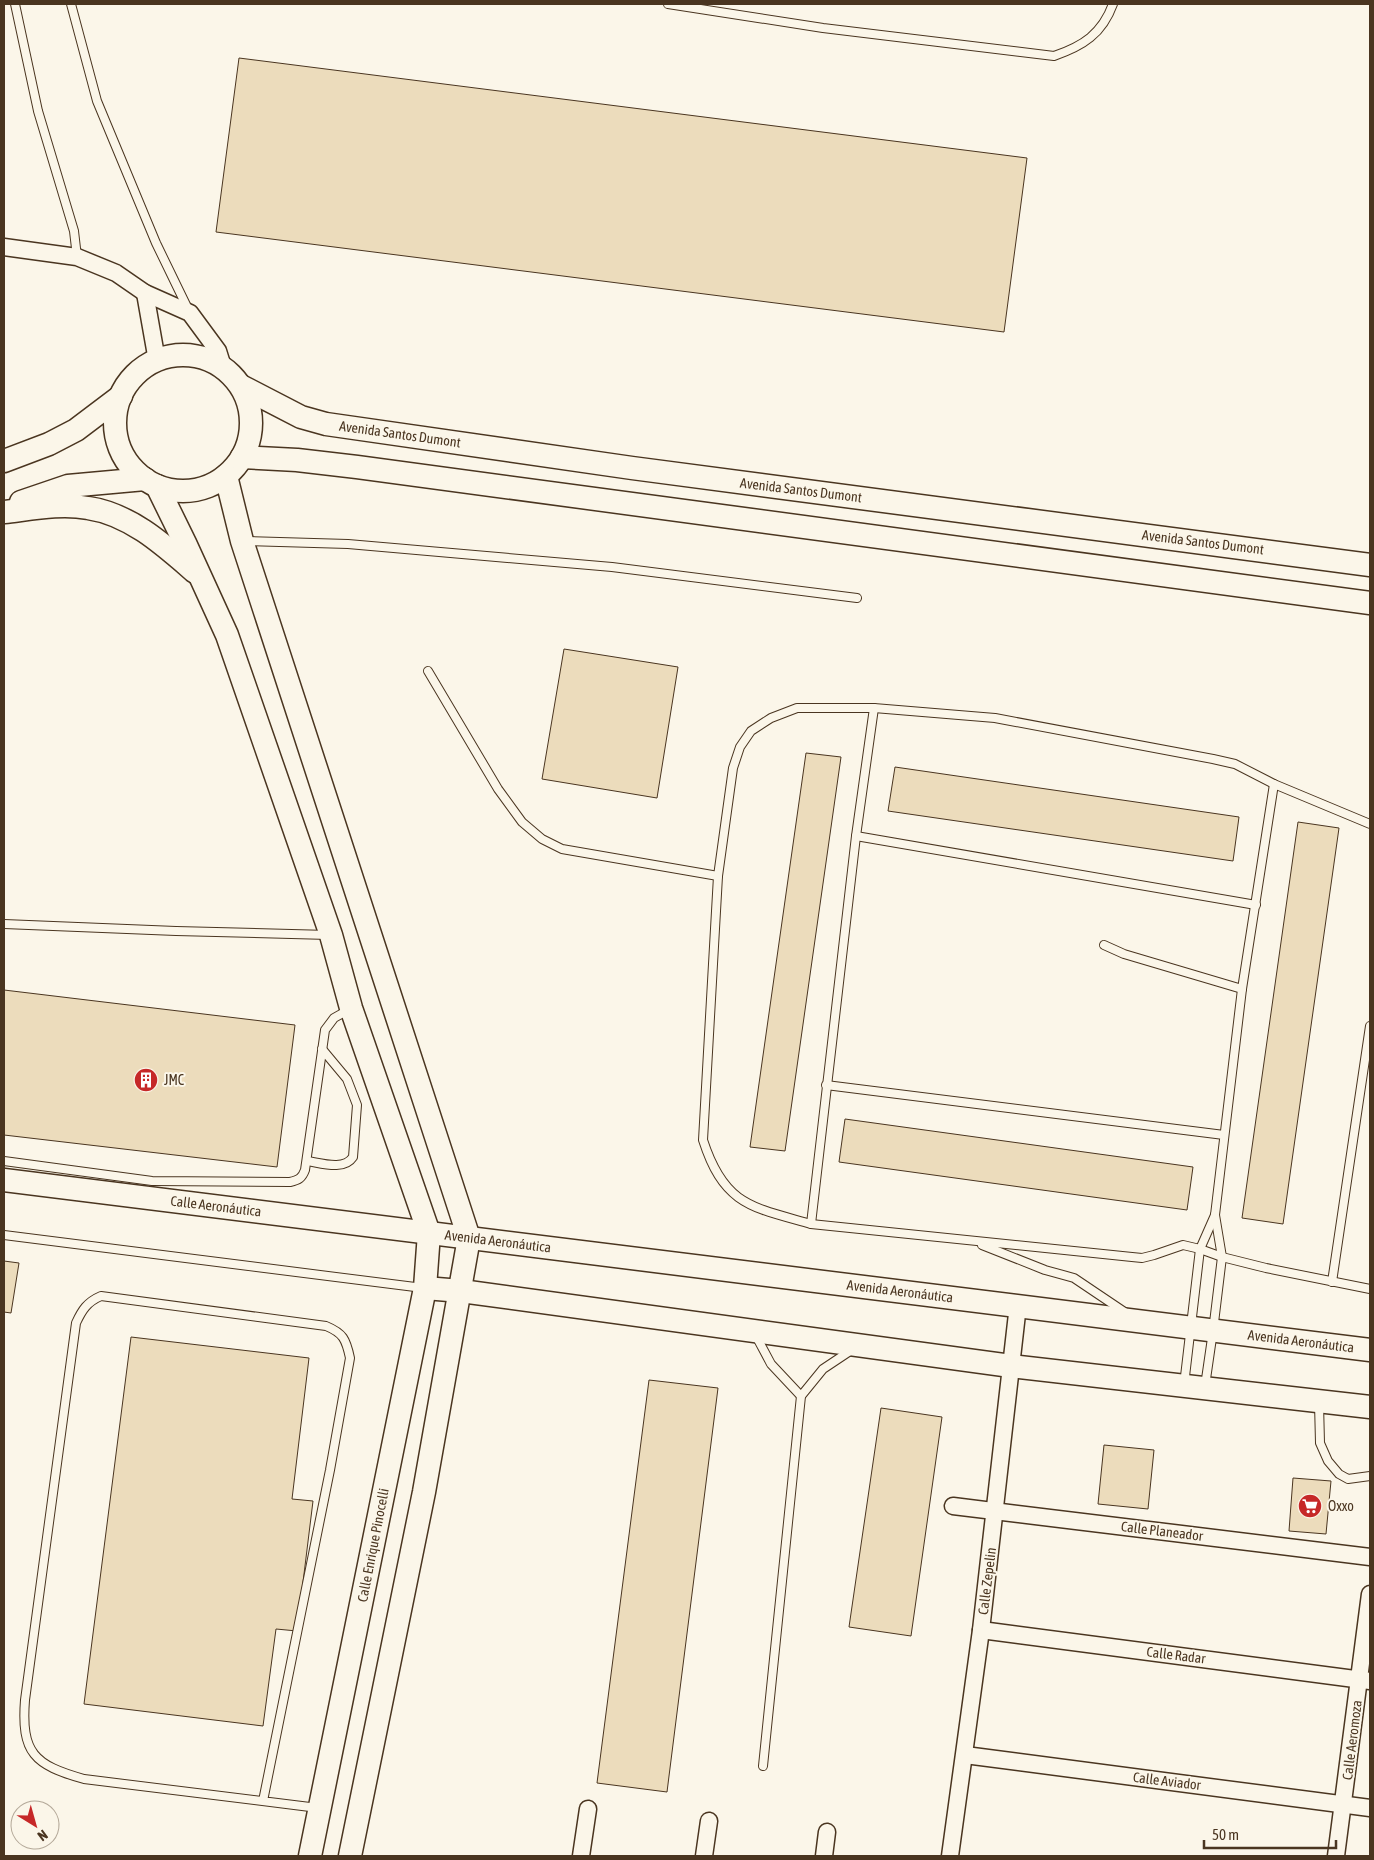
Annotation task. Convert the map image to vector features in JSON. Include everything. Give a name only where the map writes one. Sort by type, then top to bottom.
[{"type":"main road","points":[[4,510],[37,496],[68,486],[151,483],[180,491],[205,488],[226,476],[242,458],[251,434],[250,409],[241,386],[223,367],[204,358],[183,355],[162,358],[143,369],[130,381],[121,396],[116,414],[116,433],[121,451],[131,467],[151,483],[185,543],[227,636],[331,935],[351,1008],[429,1233]]},
{"type":"main road","name":"Avenida Santos Dumont","points":[[241,386],[301,417],[326,424],[632,468],[1370,564]]},
{"type":"main road","points":[[4,461],[49,444],[76,430],[121,396]]},
{"type":"main road","points":[[242,458],[297,460],[358,467],[1370,603]]},
{"type":"main road","points":[[226,476],[242,541],[469,1238],[424,1492],[367,1764],[350,1856]]},
{"type":"main road","points":[[4,510],[86,507],[105,511],[155,539],[199,576]]},
{"type":"main road","name":"Calle Aeronáutica","points":[[4,1180],[429,1233]]},
{"type":"main road","name":"Avenida Aeronáutica","points":[[429,1233],[1370,1350]]},
{"type":"main road","name":"Calle Enrique Pinocelli","points":[[310,1856],[425,1288],[429,1233]]},
{"type":"main road","points":[[425,1288],[461,1291],[1011,1366],[1370,1407]]},
{"type":"street","points":[[4,247],[77,257],[116,272],[146,293],[190,313],[218,351],[223,367]]},
{"type":"street","points":[[146,293],[157,361]]},
{"type":"street","name":"Calle Zepelin","points":[[950,1856],[981,1630],[1018,1306]]},
{"type":"street","name":"Calle Planeador","points":[[953,1506],[1370,1557]]},
{"type":"street","name":"Calle Aeromoza","points":[[1336,1856],[1365,1680],[1370,1594]]},
{"type":"street","name":"Calle Radar","points":[[981,1630],[1365,1680]]},
{"type":"street","name":"Calle Aviador","points":[[965,1755],[1370,1808]]},
{"type":"street","points":[[581,1856],[588,1810]]},
{"type":"street","points":[[704,1856],[709,1821]]},
{"type":"street","points":[[824,1856],[827,1832]]},
{"type":"lane","points":[[14,4],[38,110],[74,230],[77,257]]},
{"type":"lane","points":[[71,4],[97,101],[156,243],[190,313]]},
{"type":"lane","points":[[668,4],[823,28],[1054,56],[1076,49],[1098,31],[1113,4]]},
{"type":"lane","points":[[242,541],[348,544],[612,567],[857,598]]},
{"type":"lane","points":[[428,671],[498,788],[522,822],[542,839],[562,849],[718,876]]},
{"type":"lane","points":[[1370,824],[1274,784],[1234,764],[995,718],[874,708],[797,708],[770,718],[751,731],[740,746],[733,768],[718,876],[703,1140],[710,1163],[722,1181],[737,1197],[759,1210],[811,1224],[1142,1258],[1183,1245],[1266,1268],[1370,1289]]},
{"type":"lane","points":[[811,1224],[856,836],[874,708]]},
{"type":"lane","points":[[1194,1387],[1190,1328],[1200,1249],[1214,1214],[1242,989],[1274,784]]},
{"type":"lane","points":[[856,836],[1256,906]]},
{"type":"lane","points":[[4,924],[331,935]]},
{"type":"lane","points":[[1104,945],[1124,954],[1242,989]]},
{"type":"lane","points":[[4,1161],[132,1179],[171,1182],[290,1182],[298,1180],[303,1176],[307,1161],[325,1030],[329,1023],[351,1008]]},
{"type":"lane","points":[[1332,1282],[1370,1026]]},
{"type":"lane","points":[[307,1161],[344,1165],[349,1163],[353,1157],[357,1104],[347,1079],[322,1049]]},
{"type":"lane","points":[[826,1085],[1224,1135]]},
{"type":"lane","points":[[1194,1387],[1214,1331],[1222,1257],[1214,1214]]},
{"type":"lane","points":[[4,1236],[425,1288]]},
{"type":"lane","points":[[971,1241],[1045,1270],[1074,1278],[1138,1321]]},
{"type":"lane","points":[[263,1801],[330,1470],[350,1358],[347,1345],[340,1332],[326,1326],[101,1296],[92,1300],[83,1308],[76,1323],[25,1700],[23,1723],[26,1738],[33,1752],[46,1765],[62,1773],[84,1779],[320,1809]]},
{"type":"lane","points":[[753,1330],[771,1364],[801,1396]]},
{"type":"lane","points":[[762,1766],[801,1396],[823,1369],[859,1345]]},
{"type":"lane","points":[[1319,1401],[1320,1443],[1328,1461],[1339,1474],[1348,1479],[1370,1476]]},
{"type":"building","points":[[239,58],[1027,158],[1004,332],[216,232]]},
{"type":"building","points":[[564,649],[678,667],[657,798],[542,779]]},
{"type":"building","points":[[806,753],[841,757],[785,1151],[750,1147]]},
{"type":"building","points":[[895,767],[1239,817],[1233,861],[888,811]]},
{"type":"building","points":[[1298,822],[1339,828],[1283,1224],[1242,1218]]},
{"type":"building","name":"JMC","points":[[4,990],[295,1025],[277,1167],[4,1135]]},
{"type":"building","points":[[845,1119],[1193,1167],[1187,1210],[839,1162]]},
{"type":"building","points":[[4,1261],[19,1263],[11,1313],[4,1312]]},
{"type":"building","points":[[131,1337],[309,1358],[292,1499],[313,1501],[297,1631],[276,1629],[263,1726],[84,1704]]},
{"type":"building","points":[[649,1380],[718,1388],[667,1792],[597,1783]]},
{"type":"building","points":[[881,1408],[942,1417],[911,1636],[849,1627]]},
{"type":"building","points":[[1104,1445],[1154,1450],[1148,1509],[1098,1504]]},
{"type":"building","name":"Oxxo","points":[[1293,1478],[1331,1481],[1326,1534],[1289,1531]]},
{"type":"place","name":"JMC","points":[[146,1080]]},
{"type":"place","name":"Oxxo","points":[[1310,1506]]}]
